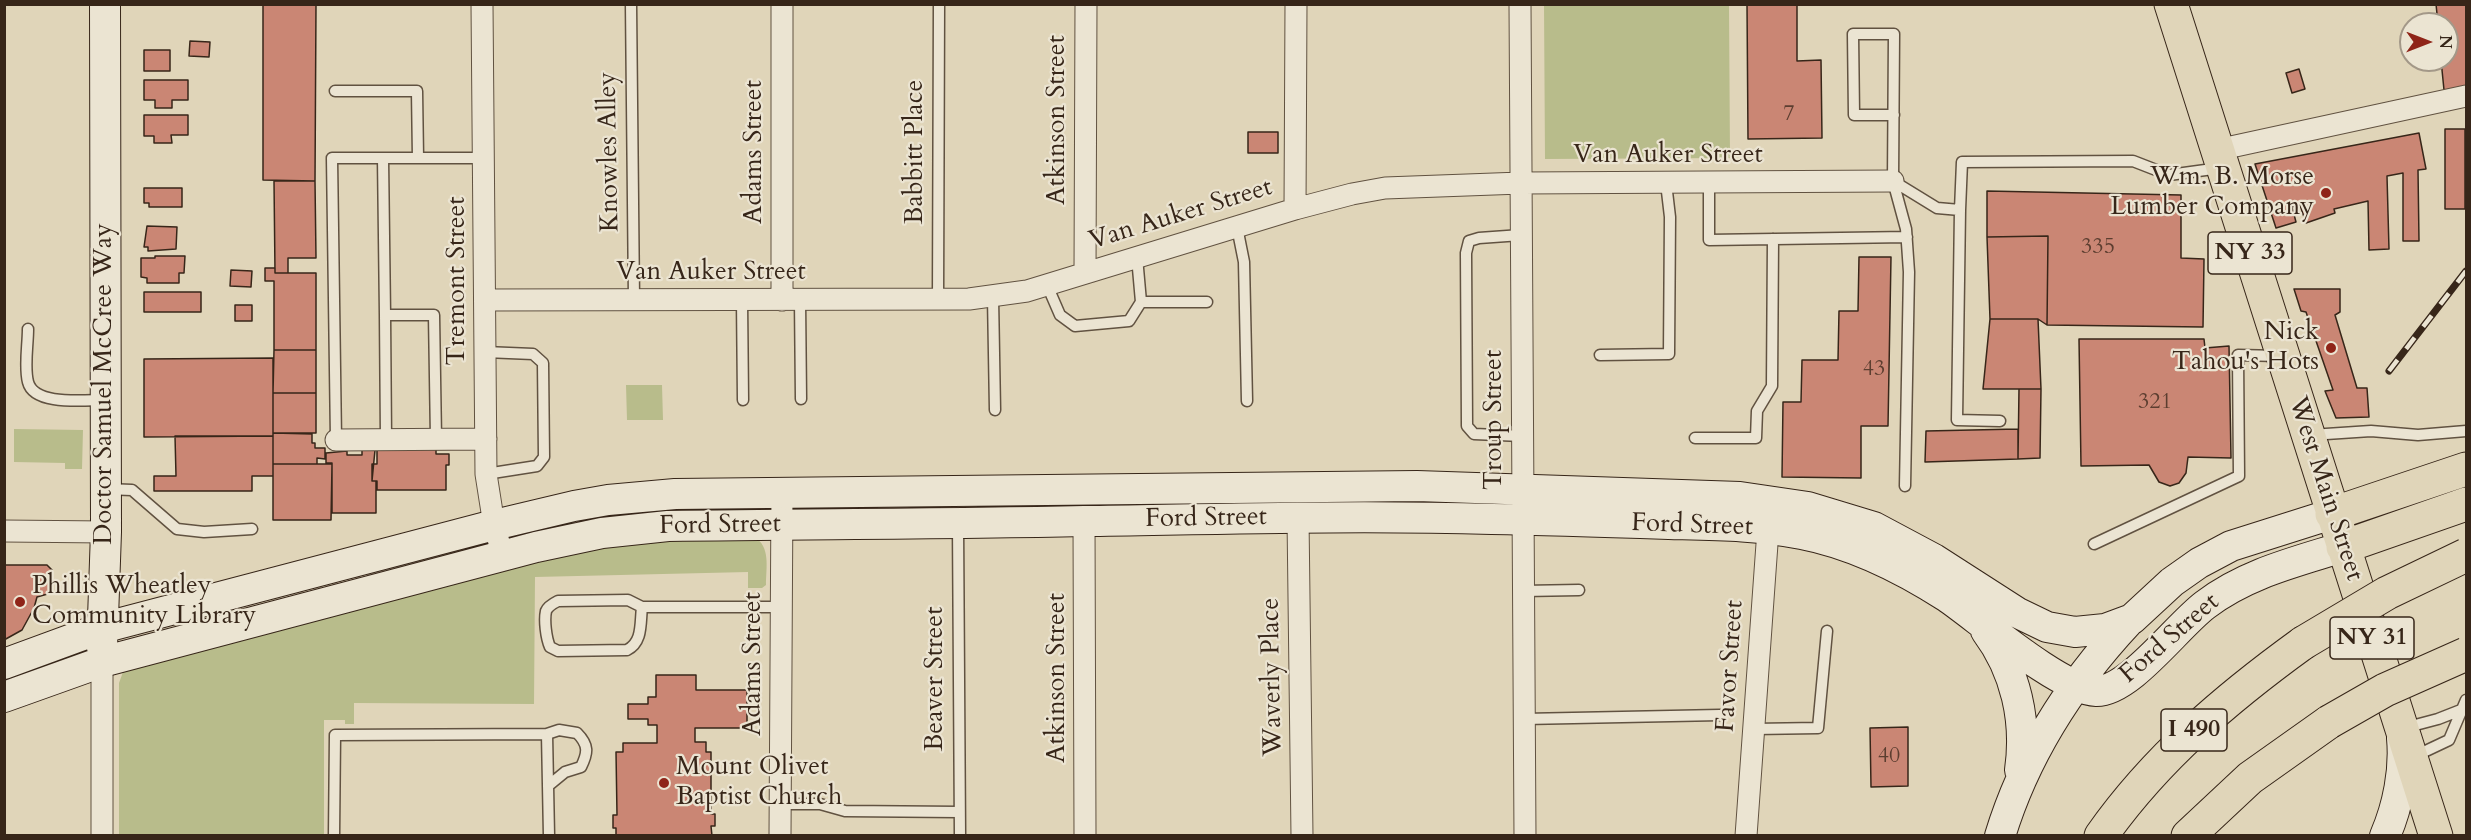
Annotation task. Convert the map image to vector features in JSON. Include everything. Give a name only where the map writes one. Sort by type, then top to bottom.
[{"type":"main road","name":"Doctor Samuel McCree Way","points":[[102,662],[106,532],[105,4]]},
{"type":"main road","name":"West Main Street","points":[[2171,4],[2436,836]]},
{"type":"main road","points":[[2332,514],[2466,469]]},
{"type":"main road","name":"Ford Street","points":[[4,664],[102,628],[494,525],[574,506],[641,496],[782,492],[1383,486],[1706,495],[1769,514],[1812,536],[1864,552],[1923,582],[2035,661],[2075,685],[2097,691],[2114,687],[2131,676],[2204,606],[2230,588],[2259,575],[2343,547]]},
{"type":"main road","points":[[2343,547],[2466,504]]},
{"type":"main road","name":"Ford Street","points":[[4,697],[102,662],[569,539],[634,529],[782,524],[1404,516],[1523,519],[1769,514],[1808,507],[1874,528],[1904,541],[2018,613],[2047,627],[2085,632],[2105,629],[2132,619],[2172,582],[2215,554],[2248,540],[2332,514]]},
{"type":"main road","name":"I 490","points":[[2101,836],[2148,777],[2194,730],[2246,685],[2303,643],[2387,593],[2466,555]]},
{"type":"main road","points":[[2303,643],[2377,607],[2466,574]]},
{"type":"main road","points":[[1977,619],[1995,644],[2013,681],[2022,721],[2022,756],[2014,795],[2000,836]]},
{"type":"main road","points":[[2014,795],[2044,734],[2075,685],[2132,619]]},
{"type":"main road","name":"I 490","points":[[2188,836],[2250,778],[2329,722],[2385,690],[2466,654]]},
{"type":"main road","name":"NY 31","points":[[2385,836],[2396,803],[2406,744]]},
{"type":"street","name":"Tremont Street","points":[[482,4],[486,474],[494,525],[503,556]]},
{"type":"street","name":"Adams Street","points":[[782,4],[791,300]]},
{"type":"street","name":"Atkinson Street","points":[[1085,272],[1086,4]]},
{"type":"street","points":[[1295,210],[1296,4]]},
{"type":"street","name":"Troup Street","points":[[1520,4],[1525,836]]},
{"type":"street","points":[[2220,159],[2466,96]]},
{"type":"street","name":"Van Auker Street","points":[[486,300],[938,300],[993,297],[1047,285],[1352,194],[1386,188],[1521,183],[1893,182]]},
{"type":"street","points":[[336,440],[486,439]]},
{"type":"street","name":"Adams Street","points":[[780,836],[782,492]]},
{"type":"street","name":"Favor Street","points":[[1746,836],[1769,514]]},
{"type":"street","name":"Waverly Place","points":[[1298,518],[1302,836]]},
{"type":"street","name":"Atkinson Street","points":[[1084,521],[1085,836]]},
{"type":"street","points":[[4,531],[106,532]]},
{"type":"street","name":"Doctor Samuel McCree Way","points":[[102,662],[102,836]]},
{"type":"lane","name":"Knowles Alley","points":[[631,4],[634,300]]},
{"type":"lane","name":"Babbitt Place","points":[[938,300],[939,4]]},
{"type":"lane","points":[[1894,115],[1854,115],[1853,34],[1894,34],[1894,115],[1893,182],[1906,237],[1909,272],[1905,486]]},
{"type":"lane","points":[[335,91],[417,91],[418,158]]},
{"type":"lane","points":[[336,440],[332,158],[483,158]]},
{"type":"lane","points":[[383,158],[386,440]]},
{"type":"lane","points":[[2000,421],[1957,420],[1962,162],[2133,161],[2169,175],[2220,159]]},
{"type":"lane","points":[[1708,182],[1708,240],[1906,237]]},
{"type":"lane","points":[[1893,182],[1938,208],[1960,210]]},
{"type":"lane","points":[[1600,355],[1669,354],[1670,217],[1666,183]]},
{"type":"lane","points":[[1237,227],[1244,262],[1247,401]]},
{"type":"lane","points":[[1521,235],[1479,238],[1469,241],[1466,253],[1466,380],[1467,426],[1474,434],[1522,436]]},
{"type":"lane","points":[[1695,438],[1756,438],[1757,411],[1772,386],[1773,239]]},
{"type":"lane","points":[[1047,285],[1060,315],[1075,326],[1129,321],[1142,302],[1137,257]]},
{"type":"lane","points":[[993,297],[995,410]]},
{"type":"lane","points":[[742,300],[743,400]]},
{"type":"lane","points":[[791,300],[801,399]]},
{"type":"lane","points":[[1142,302],[1207,302]]},
{"type":"lane","points":[[385,315],[434,315],[436,439]]},
{"type":"lane","points":[[28,329],[27,381],[36,393],[61,400],[106,400]]},
{"type":"lane","points":[[485,352],[533,354],[543,363],[544,457],[537,466],[486,474]]},
{"type":"lane","points":[[2094,544],[2239,476],[2238,355],[2282,357]]},
{"type":"lane","points":[[2307,435],[2371,431],[2418,435],[2466,431]]},
{"type":"lane","points":[[106,489],[132,490],[177,529],[204,532],[252,529]]},
{"type":"lane","name":"Beaver Street","points":[[958,523],[960,836]]},
{"type":"lane","points":[[1523,591],[1579,590]]},
{"type":"lane","points":[[642,607],[639,638],[627,651],[558,651],[550,647],[547,640],[546,611],[558,601],[628,600],[642,607],[781,607]]},
{"type":"lane","points":[[1754,729],[1818,728],[1827,631]]},
{"type":"lane","points":[[2406,744],[2449,740],[2464,705]]},
{"type":"lane","points":[[2406,744],[2438,719],[2464,705]]},
{"type":"lane","points":[[1524,719],[1720,715]]},
{"type":"lane","points":[[334,836],[335,735],[548,734],[558,730],[577,733],[587,747],[587,756],[581,767],[565,772],[548,786]]},
{"type":"lane","points":[[548,734],[549,836]]},
{"type":"lane","points":[[780,804],[820,804],[845,811],[959,812]]},
{"type":"green space","points":[[1544,5],[1729,5],[1730,158],[1545,159]]},
{"type":"green space","points":[[626,385],[662,385],[663,420],[627,420]]},
{"type":"green space","points":[[14,429],[83,430],[82,469],[65,469],[65,463],[14,462]]},
{"type":"green space","points":[[754,537],[763,546],[766,558],[766,585],[762,588],[748,588],[748,572],[535,577],[534,704],[354,703],[354,724],[345,724],[345,720],[324,720],[324,835],[119,836],[119,683],[127,668],[534,559],[623,541]]},
{"type":"building","points":[[263,4],[316,4],[315,181],[263,180]]},
{"type":"building","points":[[1747,4],[1797,4],[1797,61],[1821,60],[1822,138],[1748,139]]},
{"type":"building","points":[[2436,4],[2466,4],[2466,88],[2444,90],[2442,72],[2459,72],[2459,12],[2437,12]]},
{"type":"building","points":[[190,41],[210,42],[209,57],[189,56]]},
{"type":"building","points":[[144,50],[170,50],[170,71],[144,71]]},
{"type":"building","points":[[2299,69],[2305,89],[2292,93],[2286,73]]},
{"type":"building","points":[[144,80],[188,80],[188,100],[172,100],[172,108],[155,108],[155,100],[144,100]]},
{"type":"building","points":[[144,115],[188,115],[188,135],[171,135],[172,143],[154,143],[154,136],[144,136]]},
{"type":"building","points":[[2445,129],[2465,129],[2465,209],[2445,209]]},
{"type":"building","points":[[1248,132],[1278,132],[1278,153],[1248,153]]},
{"type":"building","name":"Wm. B. Morse Lumber Company","points":[[2419,133],[2426,169],[2418,170],[2419,241],[2403,241],[2403,173],[2387,176],[2389,249],[2369,250],[2368,201],[2334,209],[2335,213],[2306,223],[2300,205],[2292,207],[2296,222],[2276,228],[2255,164]]},
{"type":"building","points":[[274,181],[315,181],[316,258],[288,258],[288,273],[275,273]]},
{"type":"building","points":[[144,188],[182,188],[182,207],[149,207],[149,203],[144,203]]},
{"type":"building","points":[[1987,191],[2181,195],[2181,258],[2204,259],[2203,327],[2047,325],[2048,236],[1987,237]]},
{"type":"building","points":[[147,226],[177,227],[176,249],[148,251],[148,247],[144,247]]},
{"type":"building","points":[[2048,236],[2047,325],[2038,319],[1990,319],[1987,237]]},
{"type":"building","points":[[155,256],[185,256],[184,273],[179,273],[179,283],[147,283],[147,278],[141,277],[141,258],[155,258]]},
{"type":"building","points":[[1859,257],[1891,257],[1888,426],[1861,426],[1861,478],[1782,477],[1783,402],[1801,402],[1802,360],[1838,360],[1839,311],[1858,311]]},
{"type":"building","points":[[265,268],[275,268],[275,273],[316,273],[316,350],[274,350],[274,281],[265,281]]},
{"type":"building","points":[[231,270],[252,271],[251,287],[230,286]]},
{"type":"building","points":[[2294,289],[2340,289],[2340,312],[2335,315],[2357,388],[2367,388],[2369,417],[2336,418],[2325,391],[2333,390],[2306,312],[2301,311]]},
{"type":"building","points":[[144,292],[201,292],[201,312],[144,312]]},
{"type":"building","points":[[235,305],[252,305],[252,321],[235,321]]},
{"type":"building","points":[[1990,319],[2038,319],[2041,389],[1983,389]]},
{"type":"building","points":[[2079,339],[2204,339],[2205,348],[2229,346],[2231,458],[2188,457],[2186,473],[2179,483],[2170,486],[2159,482],[2149,465],[2081,466]]},
{"type":"building","points":[[274,350],[316,350],[316,393],[273,393]]},
{"type":"building","points":[[273,358],[273,436],[144,437],[144,359]]},
{"type":"building","points":[[2019,389],[2041,389],[2040,458],[2018,459]]},
{"type":"building","points":[[273,393],[316,393],[316,433],[273,433]]},
{"type":"building","points":[[2018,429],[2018,459],[1925,462],[1926,431]]},
{"type":"building","points":[[273,433],[312,434],[312,443],[315,443],[315,448],[325,448],[325,459],[317,458],[317,464],[273,464]]},
{"type":"building","points":[[175,436],[273,436],[273,476],[252,476],[252,491],[154,491],[154,476],[176,476]]},
{"type":"building","points":[[436,449],[436,454],[449,454],[449,465],[446,465],[446,490],[377,490],[377,481],[372,481],[372,464],[377,464],[377,450]]},
{"type":"building","points":[[362,450],[375,450],[372,481],[376,481],[376,513],[332,513],[332,463],[326,463],[326,453],[347,451],[347,455],[362,455]]},
{"type":"building","points":[[273,464],[332,464],[331,520],[273,520]]},
{"type":"building","name":"Phillis Wheatley Community Library","points":[[4,565],[47,565],[52,570],[51,593],[37,597],[34,608],[22,630],[4,640]]},
{"type":"building","name":"Mount Olivet Baptist Church","points":[[656,675],[696,675],[696,690],[747,690],[747,728],[695,728],[695,742],[706,742],[706,752],[711,752],[711,814],[715,814],[715,826],[711,826],[712,836],[616,836],[616,828],[613,828],[613,815],[617,815],[616,752],[623,752],[623,743],[657,743],[657,725],[648,725],[648,719],[628,719],[628,704],[648,704],[648,697],[656,697]]},
{"type":"building","points":[[1908,727],[1908,786],[1871,787],[1870,728]]},
{"type":"railway","points":[[2389,371],[2466,271]]},
{"type":"place","name":"Wm. B. Morse Lumber Company","points":[[2326,193]]},
{"type":"place","name":"Nick Tahou's Hots","points":[[2331,348]]},
{"type":"place","name":"Phillis Wheatley Community Library","points":[[20,602]]},
{"type":"place","name":"Mount Olivet Baptist Church","points":[[664,783]]}]
